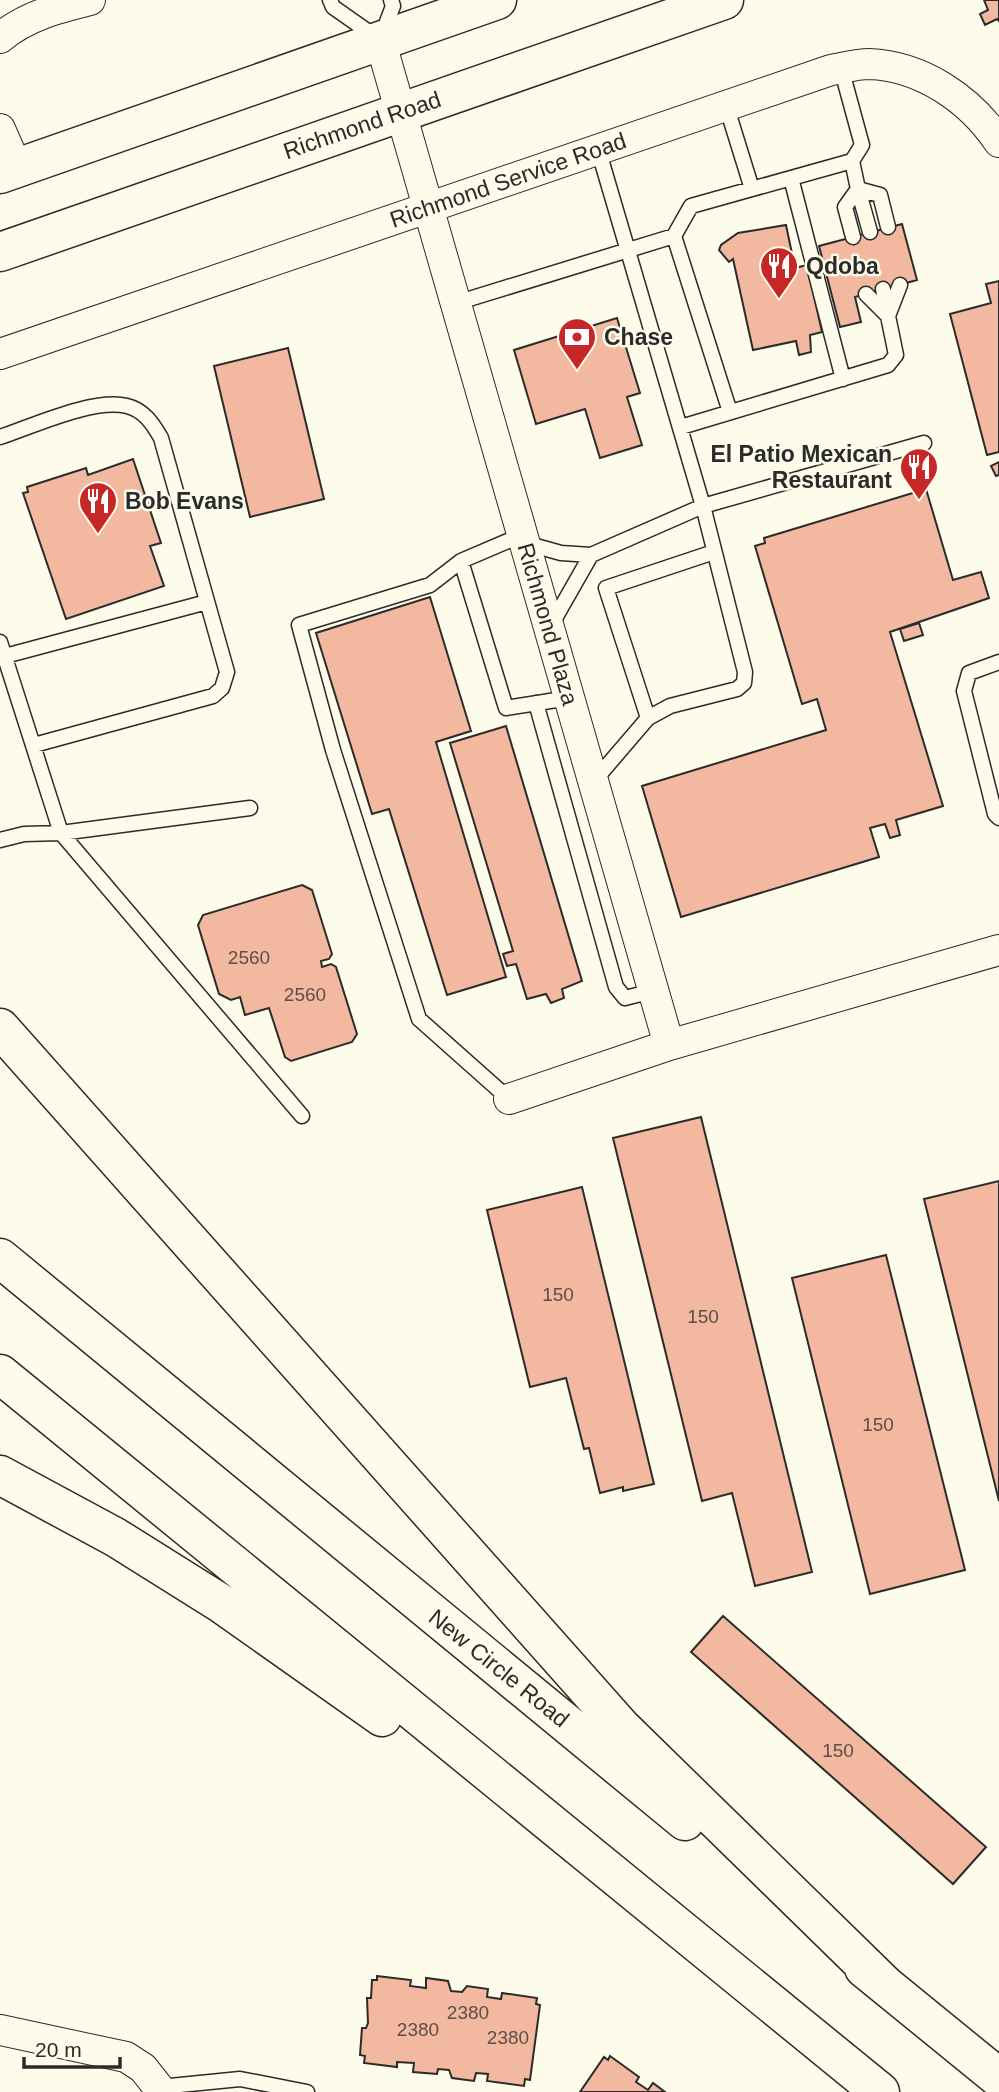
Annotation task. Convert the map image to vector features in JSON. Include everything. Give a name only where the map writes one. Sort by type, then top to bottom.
[{"type":"highway","points":[[9,171],[496,0]]},
{"type":"highway","name":"Richmond Road","points":[[0,252],[724,0]]},
{"type":"highway","points":[[0,1028],[622,1728],[885,1985]]},
{"type":"highway","name":"New Circle Road","points":[[0,1258],[999,2078]]},
{"type":"highway","points":[[0,1374],[880,2092]]},
{"type":"highway","points":[[0,1475],[116,1536],[222,1604],[334,1681],[789,2017]]},
{"type":"street","points":[[0,38],[13,27],[51,9],[90,0]]},
{"type":"street","name":"Richmond Plaza","points":[[380,40],[668,1045]]},
{"type":"street","name":"Richmond Service Road","points":[[0,354],[841,68],[868,64],[901,69],[935,81],[981,117],[999,142]]},
{"type":"street","points":[[0,129],[9,171]]},
{"type":"street","points":[[509,1099],[668,1045],[989,954]]},
{"type":"street","points":[[0,2030],[126,2057],[143,2068],[161,2090]]},
{"type":"lane","points":[[330,0],[333,7],[380,40],[393,6],[391,0]]},
{"type":"lane","points":[[456,303],[627,248],[674,236],[691,206],[852,161],[862,145],[841,68]]},
{"type":"lane","points":[[726,105],[752,189]]},
{"type":"lane","points":[[593,782],[649,718],[670,706],[737,689],[744,683],[745,672],[681,427],[598,149]]},
{"type":"lane","points":[[852,161],[870,232]]},
{"type":"lane","points":[[791,178],[843,379]]},
{"type":"lane","points":[[858,189],[880,195],[888,228]]},
{"type":"lane","points":[[853,237],[845,207],[858,189]]},
{"type":"lane","points":[[674,236],[730,412]]},
{"type":"lane","points":[[888,316],[900,285]]},
{"type":"lane","points":[[681,427],[888,365],[896,355],[883,289]]},
{"type":"lane","points":[[866,294],[888,316]]},
{"type":"lane","points":[[0,437],[97,405],[127,405],[149,418],[161,438],[227,672],[222,688],[213,696],[34,745]]},
{"type":"lane","points":[[509,1099],[419,1019],[333,750],[299,625],[430,585],[461,561],[524,539],[561,553],[591,555],[703,506],[924,443]]},
{"type":"lane","points":[[649,718],[606,588],[714,552]]},
{"type":"lane","points":[[549,628],[591,555]]},
{"type":"lane","points":[[461,561],[506,708],[569,698]]},
{"type":"lane","points":[[207,602],[2,649],[61,833],[302,1116]]},
{"type":"lane","points":[[999,662],[969,673],[964,691],[995,814],[999,818]]},
{"type":"lane","points":[[536,703],[616,986],[625,998],[653,991]]},
{"type":"lane","points":[[0,840],[24,834],[61,833],[250,808]]},
{"type":"lane","points":[[161,2090],[240,2079],[307,2092]]},
{"type":"building","points":[[984,0],[999,0],[999,21],[997,19],[985,25],[980,14],[988,10]]},
{"type":"building","points":[[902,224],[917,280],[855,297],[861,322],[840,327],[819,246]]},
{"type":"building","name":"Qdoba","points":[[786,225],[795,268],[807,265],[822,332],[810,335],[811,352],[799,355],[796,341],[753,350],[733,259],[729,262],[719,250],[721,245],[738,233]]},
{"type":"building","points":[[999,281],[999,452],[987,455],[950,314],[991,303],[986,284]]},
{"type":"building","name":"Chase","points":[[617,318],[640,393],[627,397],[642,445],[600,458],[585,409],[536,424],[514,350]]},
{"type":"building","points":[[288,348],[324,499],[250,517],[214,366]]},
{"type":"building","name":"Bob Evans","points":[[133,459],[161,543],[150,546],[164,586],[66,619],[23,493],[28,492],[27,487],[86,468],[88,475]]},
{"type":"building","points":[[999,462],[999,475],[996,476],[991,466]]},
{"type":"building","points":[[926,489],[953,580],[981,572],[989,598],[890,632],[943,806],[896,820],[900,835],[890,838],[885,824],[870,828],[879,857],[681,917],[642,786],[826,730],[817,699],[802,704],[755,546],[765,543],[764,538]]},
{"type":"building","points":[[430,597],[471,731],[436,742],[506,977],[447,995],[389,809],[372,814],[316,633]]},
{"type":"building","points":[[919,623],[923,635],[904,641],[900,629]]},
{"type":"building","points":[[506,726],[582,981],[562,989],[564,998],[551,1003],[546,994],[527,999],[516,964],[507,966],[503,954],[513,951],[450,743]]},
{"type":"building","points":[[302,885],[312,890],[332,954],[329,959],[321,961],[322,967],[331,964],[336,967],[357,1034],[352,1042],[291,1061],[285,1057],[269,1008],[245,1015],[240,997],[231,1000],[219,994],[198,925],[203,915]]},
{"type":"building","points":[[701,1117],[812,1572],[755,1586],[732,1493],[702,1501],[613,1138]]},
{"type":"building","points":[[999,1181],[999,1501],[924,1199]]},
{"type":"building","points":[[582,1187],[654,1484],[623,1491],[623,1487],[600,1493],[589,1448],[584,1449],[566,1378],[530,1387],[487,1210]]},
{"type":"building","points":[[886,1255],[965,1570],[870,1594],[792,1278]]},
{"type":"building","points":[[723,1616],[986,1847],[953,1884],[691,1652]]},
{"type":"building","points":[[377,1976],[411,1980],[410,1986],[426,1988],[426,1978],[448,1981],[451,1991],[462,1992],[467,1986],[488,1989],[487,1997],[501,1999],[502,1993],[537,1998],[536,2004],[540,2005],[530,2080],[525,2079],[524,2086],[487,2081],[488,2074],[476,2073],[474,2081],[452,2078],[449,2070],[438,2069],[437,2074],[413,2072],[414,2063],[397,2062],[397,2067],[364,2063],[365,2056],[360,2055],[362,2028],[366,2028],[368,2023],[367,1998],[371,1998],[372,1980],[377,1980]]},
{"type":"building","points":[[610,2056],[639,2077],[636,2082],[648,2090],[653,2083],[665,2092],[580,2092],[604,2057],[608,2060]]},
{"type":"place","name":"Qdoba","points":[[779,300]]},
{"type":"place","name":"Chase","points":[[577,371]]},
{"type":"place","name":"El Patio Mexican Restaurant","points":[[919,501]]},
{"type":"place","name":"Bob Evans","points":[[98,535]]}]
